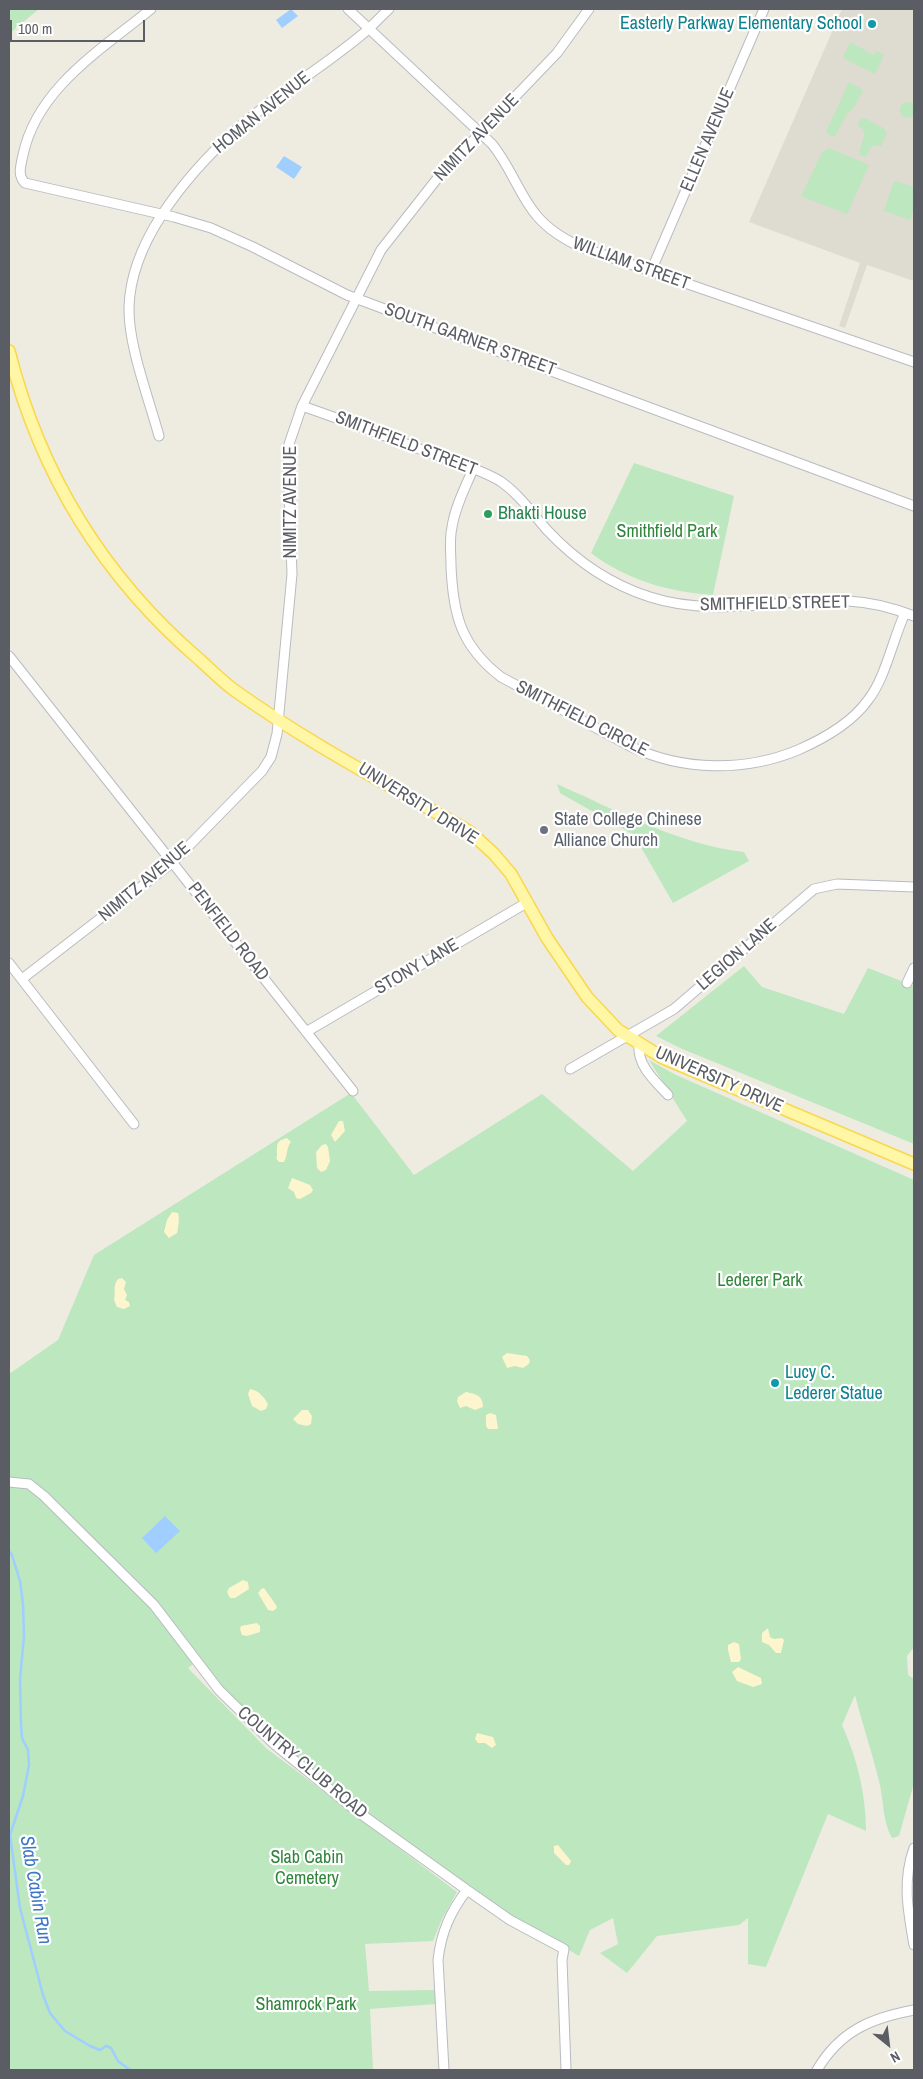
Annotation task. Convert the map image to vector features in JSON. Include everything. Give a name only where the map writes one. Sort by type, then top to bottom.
[{"type":"main road","name":"UNIVERSITY DRIVE","points":[[9,351],[28,415],[50,468],[87,534],[138,601],[186,649],[232,688],[278,720],[470,832],[494,854],[511,874],[547,938],[577,984],[598,1011],[627,1036],[663,1058],[914,1164]]},
{"type":"street","name":"SOUTH GARNER STREET","points":[[151,9],[66,78],[47,101],[25,144],[19,172],[25,183],[187,220],[224,234],[356,299],[914,506]]},
{"type":"street","name":"WILLIAM STREET","points":[[348,9],[481,133],[503,157],[528,204],[538,217],[554,232],[578,246],[914,362]]},
{"type":"street","name":"HOMAN AVENUE","points":[[159,436],[135,348],[129,308],[136,265],[150,233],[196,170],[238,128],[369,28],[389,9]]},
{"type":"street","name":"NIMITZ AVENUE","points":[[22,980],[173,862],[262,771],[276,742],[292,574],[288,464],[290,444],[302,406],[381,250],[440,175],[557,53],[589,9]]},
{"type":"street","name":"ELLEN AVENUE","points":[[651,271],[764,9]]},
{"type":"street","name":"SMITHFIELD STREET","points":[[302,406],[494,478],[509,488],[564,547],[589,568],[623,587],[650,598],[689,606],[718,608],[850,601],[879,605],[914,616]]},
{"type":"street","name":"SMITHFIELD CIRCLE","points":[[473,469],[451,528],[450,547],[456,615],[472,648],[485,664],[501,677],[632,747],[658,757],[696,765],[742,765],[786,754],[808,745],[835,730],[859,711],[869,699],[905,613]]},
{"type":"street","name":"PENFIELD ROAD","points":[[9,656],[353,1091]]},
{"type":"street","name":"LEGION LANE","points":[[570,1068],[674,1009],[814,889],[837,884],[914,887]]},
{"type":"street","name":"STONY LANE","points":[[306,1032],[528,902]]},
{"type":"street","points":[[9,963],[134,1124]]},
{"type":"street","points":[[907,983],[914,968]]},
{"type":"street","points":[[639,1044],[644,1067],[668,1095]]},
{"type":"street","name":"COUNTRY CLUB ROAD","points":[[9,1482],[29,1484],[36,1489],[130,1581],[167,1621],[191,1656],[219,1690],[274,1744],[354,1809],[467,1890],[510,1920],[564,1949],[562,1960],[566,2070]]},
{"type":"street","points":[[914,1848],[906,1885],[914,1945]]},
{"type":"street","points":[[444,2070],[438,1960],[439,1944],[445,1924],[455,1905],[467,1890]]},
{"type":"street","points":[[817,2070],[835,2046],[857,2028],[879,2018],[914,2010]]},
{"type":"shaded area","points":[[842,9],[914,9],[914,281],[867,265],[845,328],[839,326],[860,263],[749,222]]},
{"type":"green space","points":[[9,9],[39,9],[9,34]]},
{"type":"green space","points":[[850,42],[874,55],[877,51],[884,55],[875,74],[843,58]]},
{"type":"green space","points":[[849,82],[863,90],[835,136],[831,136],[826,132]]},
{"type":"green space","points":[[908,102],[914,104],[916,110],[914,116],[908,118],[902,116],[900,110],[902,104]]},
{"type":"green space","points":[[865,118],[883,128],[887,133],[881,146],[873,145],[865,157],[859,154],[865,133],[858,125],[860,120]]},
{"type":"green space","points":[[829,148],[869,165],[847,214],[801,196],[823,151]]},
{"type":"green space","points":[[894,181],[914,187],[914,208],[910,220],[884,211]]},
{"type":"green space","name":"Smithfield Park","points":[[634,463],[734,496],[713,595],[664,588],[649,583],[619,571],[591,553]]},
{"type":"green space","points":[[557,784],[671,834],[719,848],[744,852],[749,861],[673,903],[634,835],[560,793]]},
{"type":"green space","points":[[744,966],[762,987],[844,1014],[868,968],[914,986],[914,1144],[680,1048],[656,1036]]},
{"type":"green space","points":[[649,1060],[674,1074],[914,1180],[914,1647],[907,1656],[908,1675],[914,1679],[914,1783],[899,1836],[892,1838],[886,1824],[881,1788],[855,1695],[842,1725],[860,1776],[866,1817],[866,1831],[828,1814],[766,1967],[748,1964],[748,1918],[739,1925],[657,1936],[627,1973],[600,1953],[618,1944],[613,1918],[590,1930],[579,1956],[467,1890],[274,1744],[196,1662],[188,1668],[266,1748],[457,1892],[442,1919],[433,1941],[365,1944],[369,1991],[435,1990],[436,2004],[370,2009],[373,2070],[9,2070],[9,1374],[58,1340],[94,1255],[351,1093],[414,1175],[542,1094],[633,1171],[687,1121]]},
{"type":"sand","points":[[339,1121],[343,1121],[345,1131],[335,1142],[331,1135]]},
{"type":"sand","points":[[287,1138],[291,1142],[284,1162],[279,1162],[276,1158],[278,1143]]},
{"type":"sand","points":[[326,1144],[330,1161],[326,1170],[321,1172],[317,1168],[316,1152],[322,1145]]},
{"type":"sand","points":[[292,1178],[310,1185],[313,1190],[311,1193],[300,1199],[296,1198],[294,1192],[288,1188]]},
{"type":"sand","points":[[172,1212],[178,1213],[178,1226],[177,1233],[169,1238],[164,1232],[167,1220]]},
{"type":"sand","points":[[122,1278],[126,1282],[124,1289],[127,1295],[125,1300],[129,1302],[130,1306],[124,1309],[117,1307],[114,1300],[115,1285],[118,1279]]},
{"type":"sand","points":[[507,1353],[527,1356],[530,1360],[529,1364],[523,1368],[515,1366],[507,1368],[502,1357]]},
{"type":"sand","points":[[250,1389],[258,1392],[265,1399],[268,1404],[266,1409],[261,1411],[252,1406],[248,1394]]},
{"type":"sand","points":[[466,1392],[475,1394],[480,1398],[483,1407],[475,1410],[466,1406],[460,1408],[457,1401],[458,1397]]},
{"type":"sand","points":[[302,1410],[308,1410],[312,1416],[311,1424],[307,1426],[298,1424],[293,1419]]},
{"type":"sand","points":[[490,1413],[496,1415],[498,1429],[488,1429],[486,1426],[486,1415]]},
{"type":"sand","points":[[243,1580],[248,1582],[249,1589],[235,1598],[230,1598],[227,1592],[229,1588]]},
{"type":"sand","points":[[264,1588],[276,1605],[277,1608],[273,1611],[268,1610],[258,1593]]},
{"type":"sand","points":[[257,1623],[260,1626],[260,1632],[247,1636],[242,1635],[241,1626]]},
{"type":"sand","points":[[768,1628],[770,1637],[774,1639],[782,1638],[784,1640],[781,1653],[776,1653],[769,1645],[762,1642],[762,1633]]},
{"type":"sand","points":[[734,1642],[739,1644],[741,1659],[739,1662],[731,1662],[728,1650],[728,1645]]},
{"type":"sand","points":[[738,1667],[761,1678],[762,1684],[753,1687],[737,1681],[732,1672]]},
{"type":"sand","points":[[477,1733],[493,1737],[496,1745],[492,1748],[485,1743],[478,1743],[475,1739]]},
{"type":"sand","points":[[558,1845],[571,1861],[569,1865],[566,1865],[554,1853],[554,1846]]},
{"type":"water","points":[[291,9],[298,16],[282,28],[276,20]]},
{"type":"water","points":[[284,156],[302,167],[294,179],[276,167]]},
{"type":"water","points":[[165,1516],[180,1531],[156,1553],[142,1538]]},
{"type":"waterway","name":"Slab Cabin Run","points":[[9,1551],[20,1581],[23,1604],[24,1636],[20,1680],[21,1724],[22,1738],[28,1750],[29,1765],[23,1796],[10,1835],[20,1908],[43,1995],[50,2013],[65,2031],[90,2046],[100,2050],[106,2046],[111,2048],[118,2061],[130,2070]]},
{"type":"place","name":"Easterly Parkway Elementary School","points":[[872,24]]},
{"type":"place","name":"Bhakti House","points":[[488,514]]},
{"type":"place","name":"State College Chinese Alliance Church","points":[[544,830]]},
{"type":"place","name":"Lucy C. Lederer Statue","points":[[775,1383]]},
{"type":"park label","name":"Lederer Park","points":[[760,1281]]},
{"type":"park label","name":"Slab Cabin Cemetery","points":[[307,1868]]},
{"type":"park label","name":"Shamrock Park","points":[[306,2005]]}]
